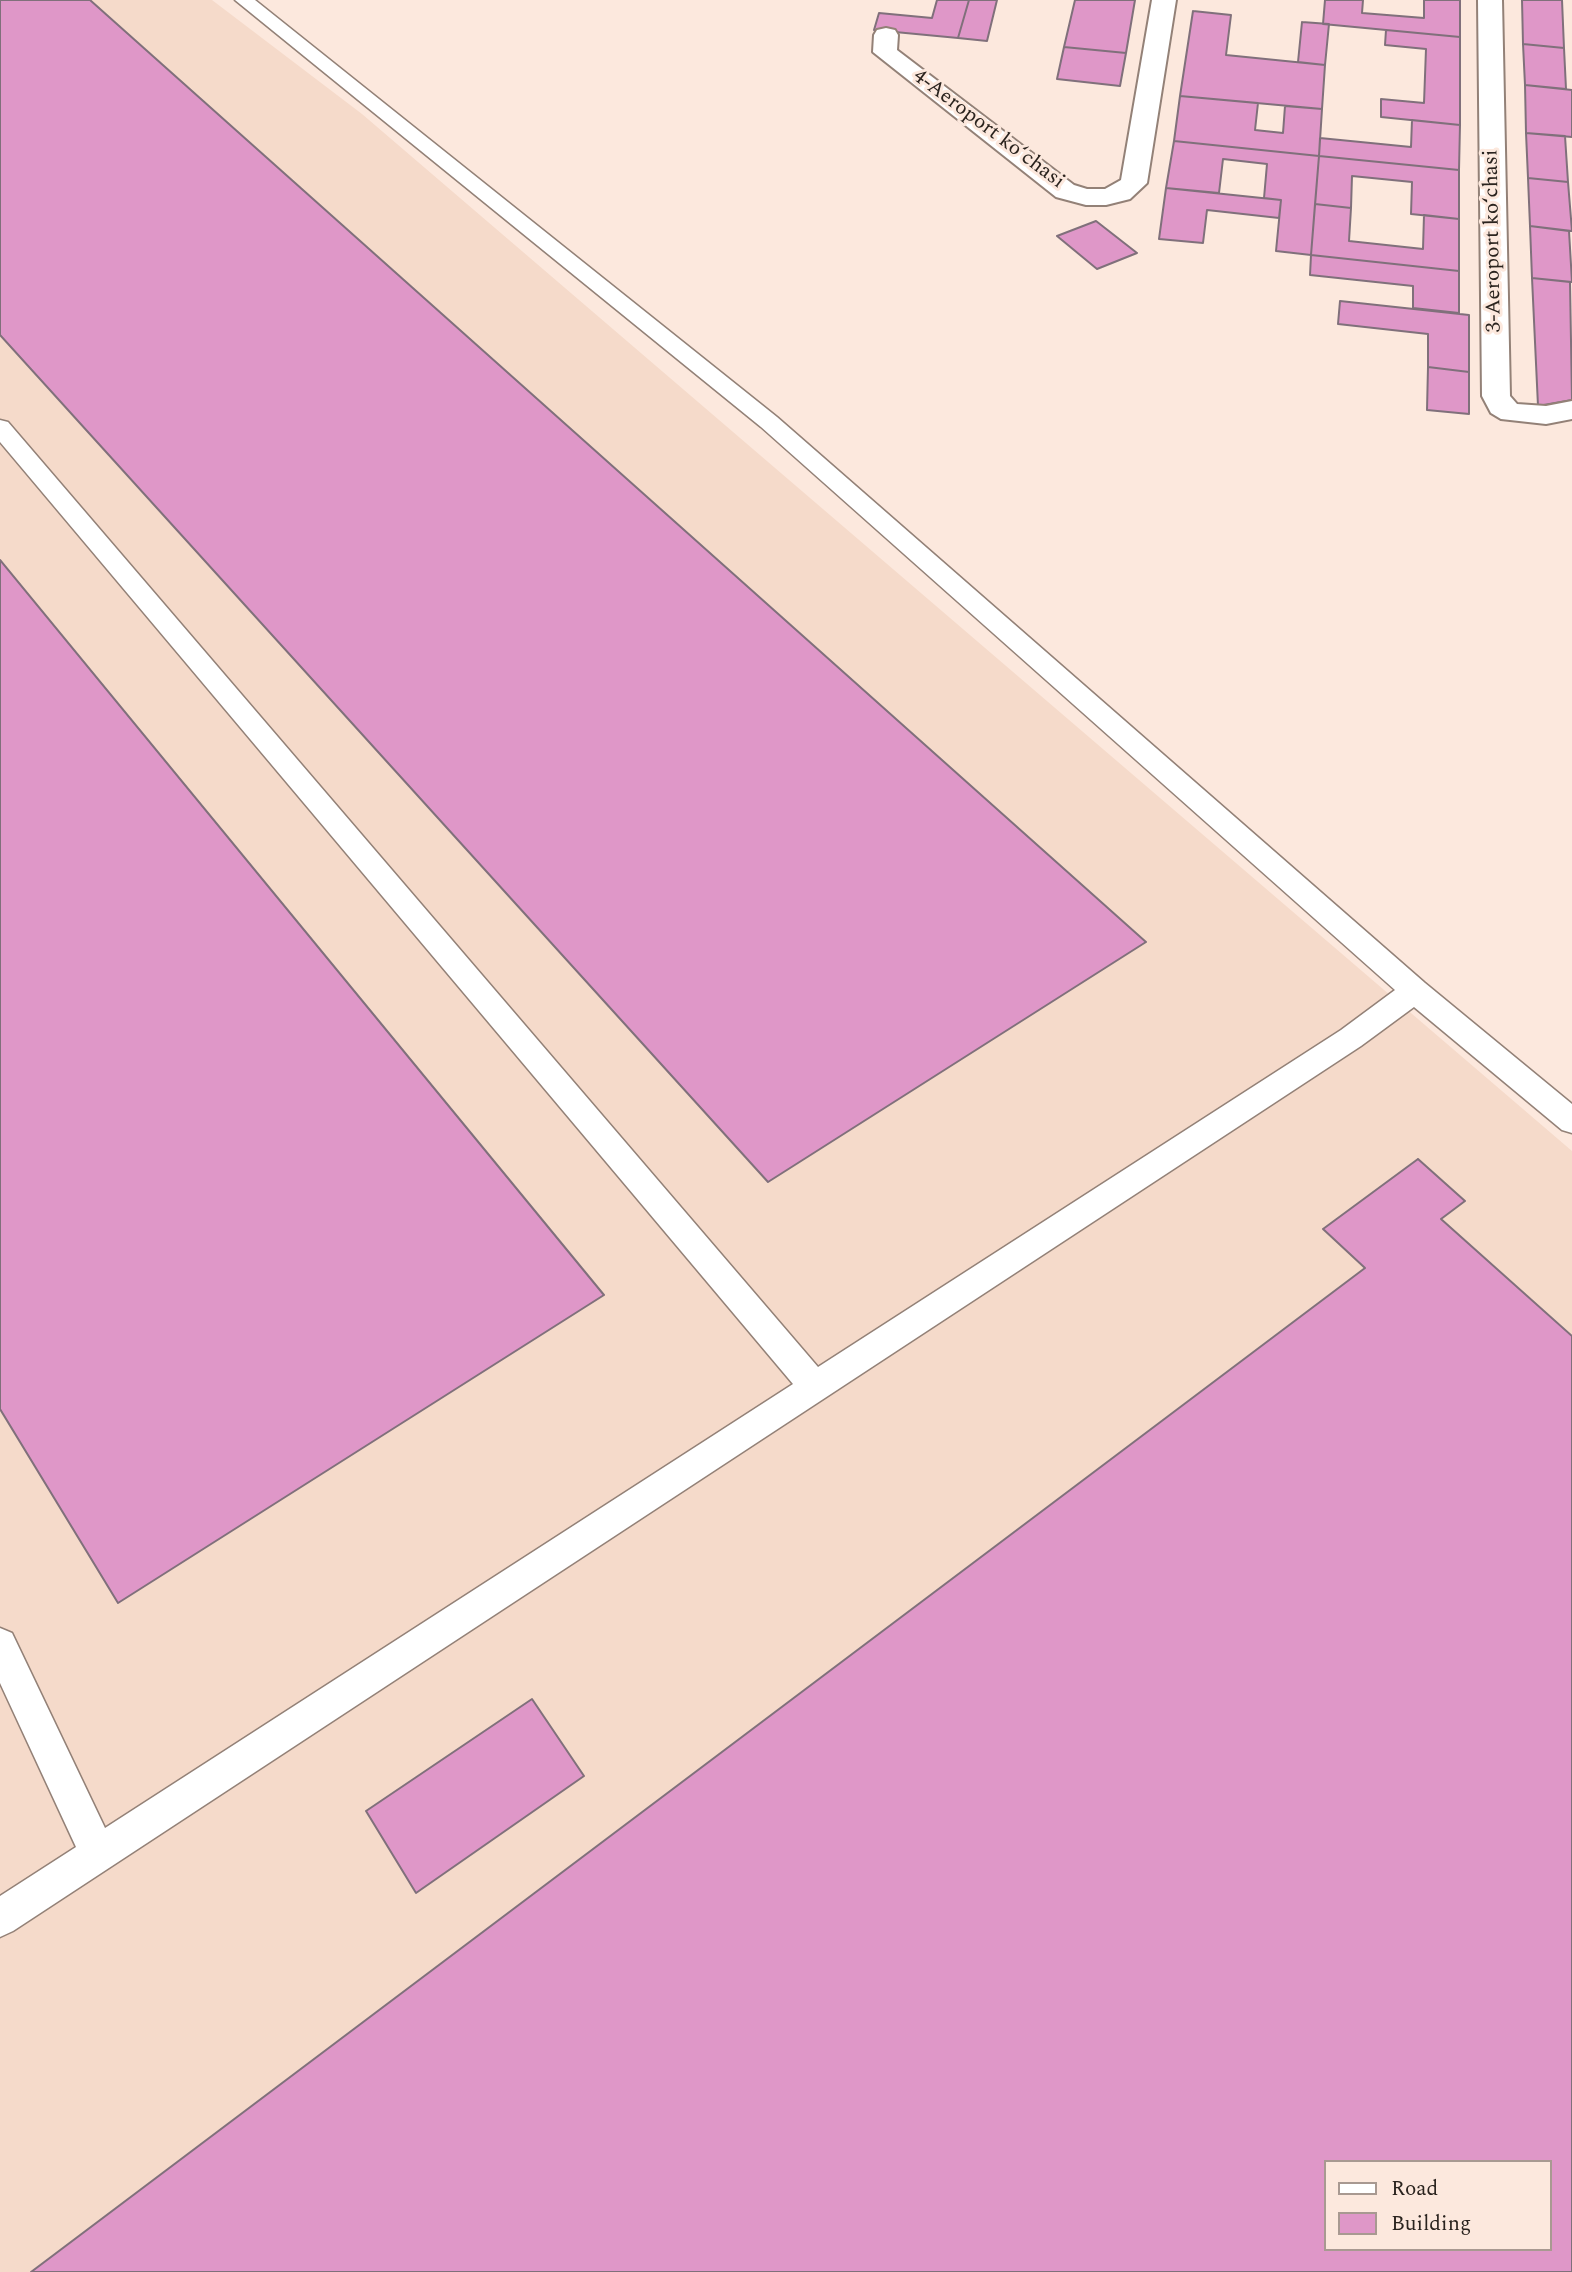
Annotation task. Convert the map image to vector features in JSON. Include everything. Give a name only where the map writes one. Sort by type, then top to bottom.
[{"type":"street","name":"4-Aeroport koʻchasi","points":[[887,35],[885,52],[1065,191],[1086,197],[1106,197],[1121,193],[1134,183],[1164,0]]},
{"type":"street","name":"3-Aeroport koʻchasi","points":[[1490,0],[1496,396],[1501,407],[1511,413],[1546,415],[1572,410]]},
{"type":"lane","points":[[244,0],[769,422],[1415,991],[1572,1121]]},
{"type":"lane","points":[[0,427],[815,1387]]},
{"type":"lane","points":[[0,1918],[1351,1038],[1415,991]]},
{"type":"lane","points":[[0,1645],[97,1854]]},
{"type":"shaded area","points":[[0,0],[212,0],[362,114],[1572,1151],[1572,2272],[0,2272]]},
{"type":"building","points":[[0,0],[90,0],[1146,942],[768,1182],[0,335]]},
{"type":"building","points":[[937,0],[969,0],[958,38],[874,30],[879,13],[932,18]]},
{"type":"building","points":[[969,0],[997,0],[987,41],[958,38]]},
{"type":"building","points":[[1075,0],[1135,0],[1126,53],[1064,47]]},
{"type":"building","points":[[1325,0],[1363,0],[1362,13],[1424,18],[1424,0],[1460,0],[1460,37],[1323,24]]},
{"type":"building","points":[[1522,0],[1562,0],[1564,48],[1523,44]]},
{"type":"building","points":[[1193,11],[1231,15],[1226,55],[1325,65],[1322,109],[1180,96]]},
{"type":"building","points":[[1302,22],[1329,24],[1325,65],[1298,62]]},
{"type":"building","points":[[1386,30],[1460,37],[1460,125],[1381,117],[1381,99],[1424,103],[1426,49],[1385,45]]},
{"type":"building","points":[[1523,44],[1564,48],[1566,89],[1525,85]]},
{"type":"building","points":[[1064,47],[1126,53],[1120,86],[1057,79]]},
{"type":"building","points":[[1525,85],[1572,90],[1572,137],[1526,133]]},
{"type":"building","points":[[1180,96],[1258,103],[1255,130],[1283,133],[1285,106],[1322,109],[1319,156],[1174,141]]},
{"type":"building","points":[[1412,120],[1460,125],[1459,170],[1319,156],[1320,138],[1411,147]]},
{"type":"building","points":[[1526,133],[1565,136],[1568,182],[1528,178]]},
{"type":"building","points":[[1174,141],[1319,156],[1311,255],[1276,251],[1281,200],[1264,198],[1267,164],[1223,159],[1219,193],[1166,188]]},
{"type":"building","points":[[1319,156],[1459,170],[1459,219],[1411,214],[1412,182],[1352,176],[1351,208],[1315,204]]},
{"type":"building","points":[[1528,178],[1568,182],[1572,231],[1530,226]]},
{"type":"building","points":[[1166,188],[1281,200],[1279,218],[1207,210],[1203,243],[1159,239]]},
{"type":"building","points":[[1315,204],[1351,208],[1349,241],[1423,249],[1424,215],[1459,219],[1459,271],[1311,255]]},
{"type":"building","points":[[1096,221],[1137,253],[1097,269],[1057,236]]},
{"type":"building","points":[[1530,226],[1569,231],[1572,282],[1532,278]]},
{"type":"building","points":[[1311,255],[1459,271],[1459,313],[1413,308],[1413,286],[1310,275]]},
{"type":"building","points":[[1532,278],[1570,282],[1572,400],[1538,406]]},
{"type":"building","points":[[1340,301],[1469,315],[1469,372],[1428,367],[1428,334],[1338,324]]},
{"type":"building","points":[[1428,367],[1469,372],[1469,414],[1427,410]]},
{"type":"building","points":[[0,560],[604,1295],[118,1603],[0,1409]]},
{"type":"building","points":[[1418,1159],[1465,1201],[1441,1219],[1572,1336],[1572,2272],[31,2272],[1365,1268],[1323,1229]]},
{"type":"building","points":[[532,1699],[584,1776],[416,1893],[366,1811]]}]
